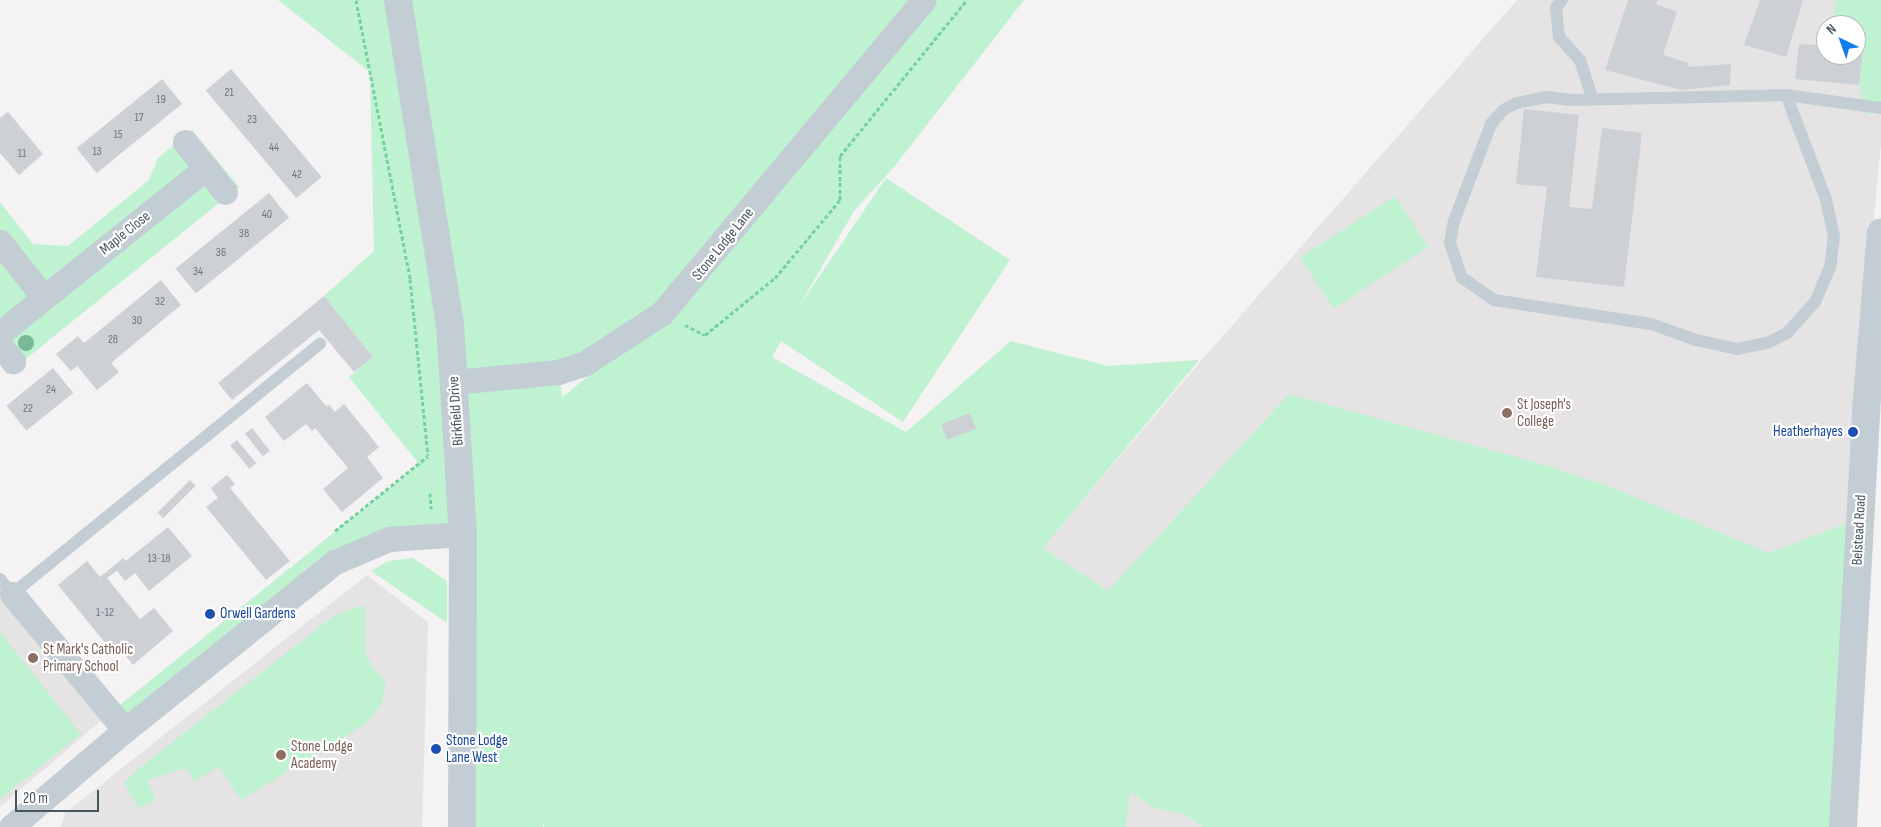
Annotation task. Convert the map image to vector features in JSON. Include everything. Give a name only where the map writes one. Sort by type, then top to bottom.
[{"type":"street","name":"Birkfield Drive","points":[[398,0],[450,324],[463,534],[462,827]]},
{"type":"street","name":"Stone Lodge Lane","points":[[454,382],[558,372],[585,363],[662,313],[924,0]]},
{"type":"street","points":[[185,142],[225,192]]},
{"type":"street","name":"Maple Close","points":[[0,333],[206,168]]},
{"type":"street","name":"Belstead Road","points":[[1843,827],[1877,321],[1881,233]]},
{"type":"street","points":[[0,242],[44,298]]},
{"type":"street","points":[[11,827],[124,730],[335,562],[389,538],[463,534]]},
{"type":"street","points":[[6,586],[124,730]]},
{"type":"lane","points":[[1562,0],[1556,8],[1559,37],[1580,60],[1592,98]]},
{"type":"lane","points":[[1786,95],[1826,199],[1834,236],[1830,268],[1815,302],[1786,333],[1767,343],[1737,349],[1696,340],[1651,324],[1494,300],[1462,278],[1450,243],[1467,182],[1491,124],[1503,110],[1517,103],[1546,98],[1786,95],[1881,108]]},
{"type":"lane","points":[[6,586],[320,344]]},
{"type":"path","points":[[356,0],[410,278],[428,466]]},
{"type":"path","points":[[662,313],[705,335],[774,278],[840,200],[840,156],[967,0]]},
{"type":"path","points":[[334,532],[428,456]]},
{"type":"path","points":[[430,486],[432,535]]},
{"type":"shaded area","name":"St Joseph's College","points":[[1517,0],[1881,0],[1881,143],[1864,322],[1832,827],[550,827],[1029,564],[1201,361]]},
{"type":"shaded area","name":"Stone Lodge Academy","points":[[367,575],[428,622],[422,827],[61,827],[65,813]]},
{"type":"shaded area","name":"St Mark's Catholic Primary School","points":[[0,579],[110,713],[0,807]]},
{"type":"green space","points":[[278,0],[1024,0],[894,167],[854,211],[798,308],[886,178],[1010,260],[903,422],[781,341],[772,357],[906,432],[1011,341],[1108,366],[1199,360],[1043,548],[1108,591],[1289,394],[1541,464],[1608,486],[1769,553],[1850,522],[1832,827],[1203,827],[1184,814],[1157,809],[1130,792],[1126,827],[544,827],[544,821],[543,827],[462,827],[463,534],[389,539],[125,730],[110,713],[419,464],[349,377],[373,357],[324,296],[374,251],[370,72]],"holes":[[[658,317],[563,397],[558,372]]]},
{"type":"green space","points":[[1836,0],[1881,0],[1881,108],[1865,115],[1857,65],[1866,65],[1866,15],[1834,15]]},
{"type":"green space","points":[[192,130],[239,187],[7,374],[0,365],[0,202],[33,244],[68,246],[149,180],[158,158]]},
{"type":"green space","points":[[1395,196],[1428,247],[1333,309],[1300,258]]},
{"type":"green space","points":[[413,558],[447,581],[447,623],[371,571],[388,561]]},
{"type":"green space","points":[[365,605],[365,651],[373,669],[386,681],[382,703],[367,723],[241,800],[219,767],[194,781],[186,768],[147,780],[156,800],[138,808],[124,783],[137,770],[335,615]]},
{"type":"green space","points":[[0,632],[81,734],[0,799]]},
{"type":"building","points":[[1628,0],[1658,0],[1656,4],[1677,12],[1663,55],[1689,63],[1688,67],[1731,64],[1730,85],[1681,90],[1605,70]]},
{"type":"building","points":[[1760,0],[1803,0],[1786,57],[1744,45]]},
{"type":"building","points":[[1799,44],[1816,45],[1816,65],[1861,65],[1859,85],[1795,79]]},
{"type":"building","points":[[231,69],[322,177],[296,198],[206,90]]},
{"type":"building","points":[[162,79],[182,104],[97,173],[77,148]]},
{"type":"building","points":[[1524,109],[1579,115],[1569,207],[1592,209],[1602,128],[1642,133],[1624,287],[1536,277],[1547,187],[1516,184]]},
{"type":"building","points":[[8,112],[43,154],[19,175],[0,153],[0,118]]},
{"type":"building","points":[[269,193],[289,218],[196,293],[176,269]]},
{"type":"building","points":[[161,280],[181,305],[111,363],[119,372],[97,390],[77,366],[71,371],[56,354],[78,336],[84,343]]},
{"type":"building","points":[[324,296],[373,357],[354,372],[319,330],[232,400],[218,383]]},
{"type":"building","points":[[53,368],[73,393],[27,431],[6,406]]},
{"type":"building","points":[[307,383],[326,406],[329,405],[335,412],[344,404],[379,447],[367,457],[383,478],[342,512],[323,489],[348,468],[315,428],[312,431],[306,424],[284,441],[265,417]]},
{"type":"building","points":[[970,413],[976,429],[947,440],[941,424]]},
{"type":"building","points":[[252,428],[270,451],[263,456],[245,434]]},
{"type":"building","points":[[237,440],[256,463],[249,469],[230,446]]},
{"type":"building","points":[[227,475],[235,484],[230,488],[290,561],[266,580],[206,507],[218,498],[211,488]]},
{"type":"building","points":[[190,480],[196,486],[163,518],[157,513]]},
{"type":"building","points":[[168,527],[192,556],[149,591],[135,573],[125,581],[117,571],[107,578],[140,619],[154,608],[173,631],[133,665],[116,644],[110,649],[58,585],[87,561],[100,577],[123,558],[126,561]]},
{"type":"place","name":"St Joseph's College","points":[[1507,413]]},
{"type":"place","name":"Heatherhayes","points":[[1853,432]]},
{"type":"place","name":"Orwell Gardens","points":[[210,614]]},
{"type":"place","name":"St Mark's Catholic Primary School","points":[[33,658]]},
{"type":"place","name":"Stone Lodge Lane West","points":[[436,749]]},
{"type":"place","name":"Stone Lodge Academy","points":[[281,755]]}]
